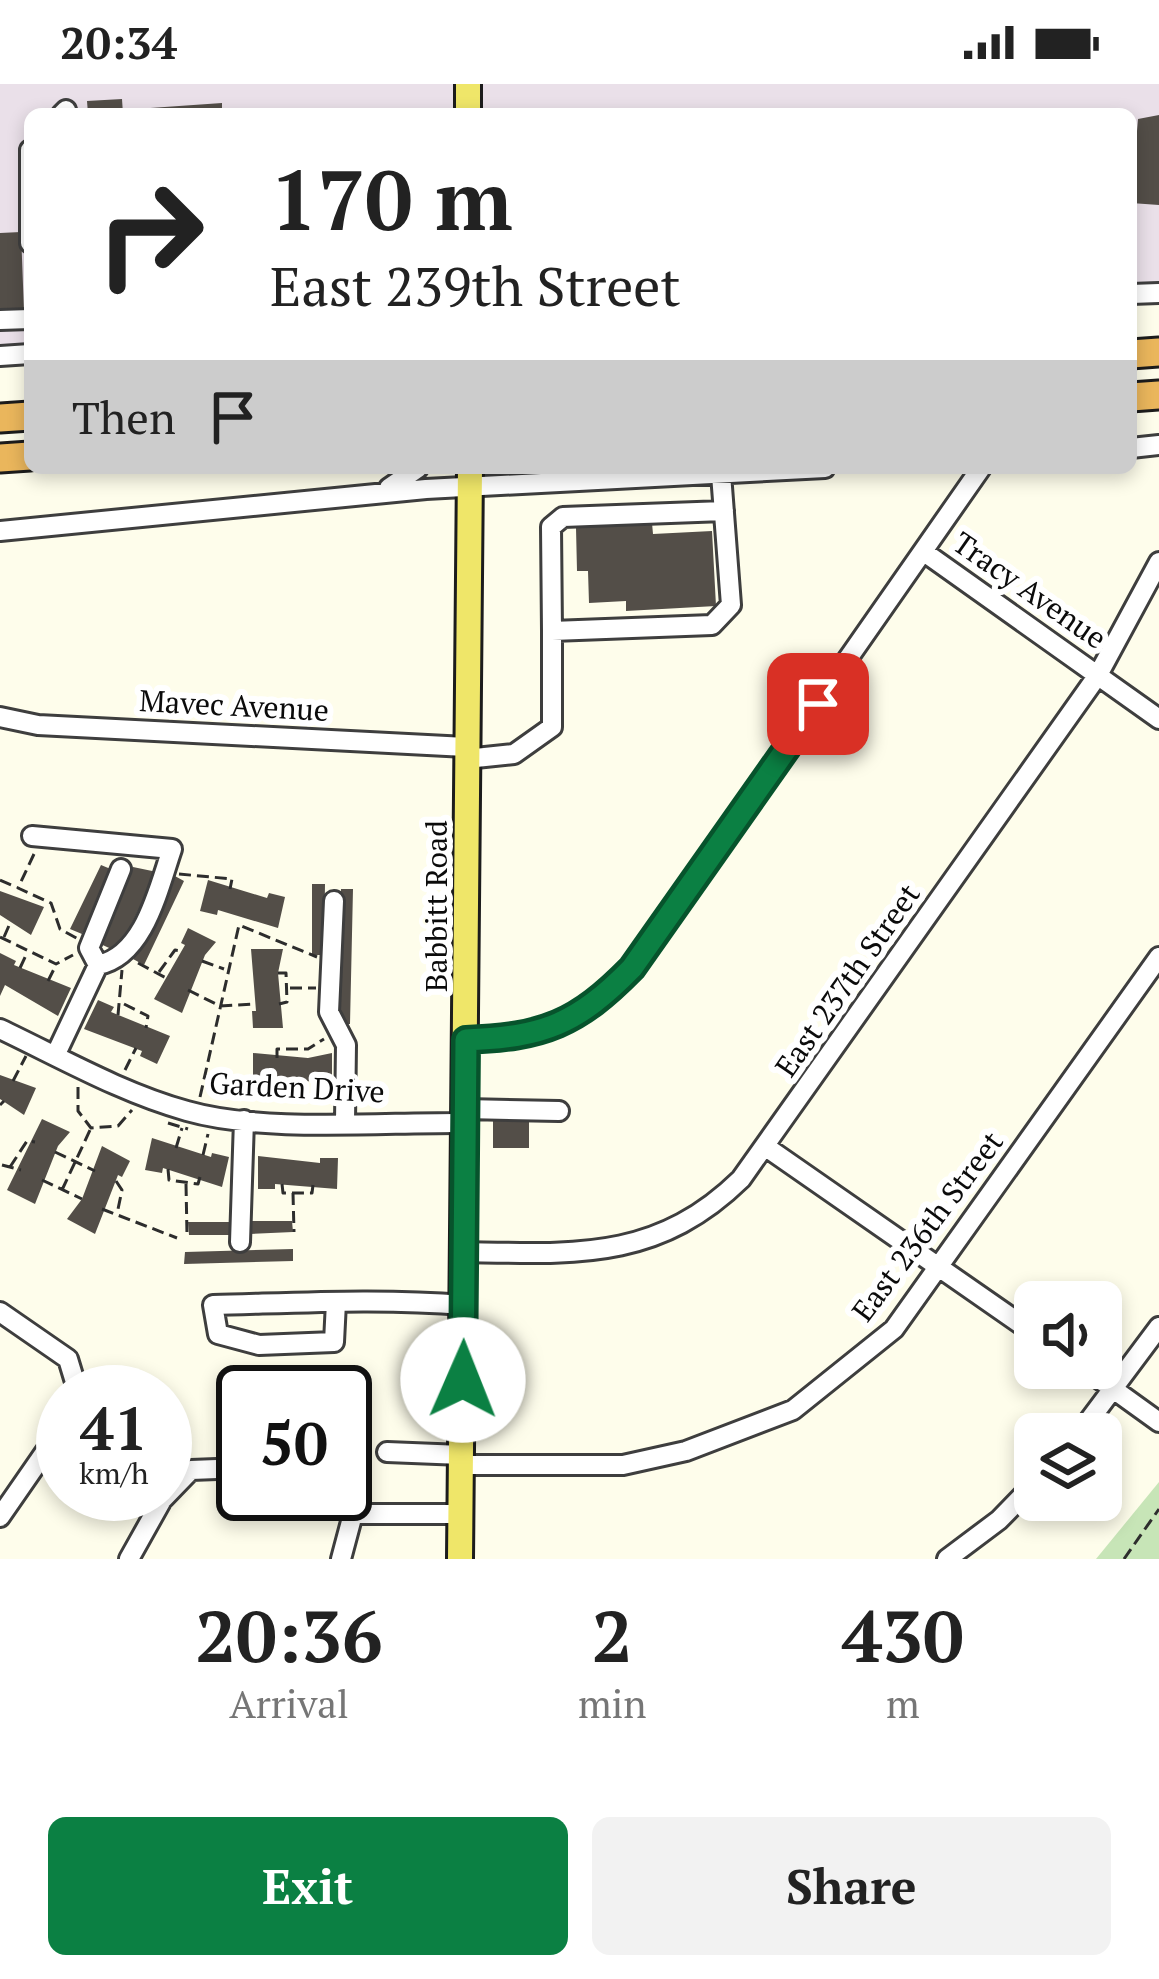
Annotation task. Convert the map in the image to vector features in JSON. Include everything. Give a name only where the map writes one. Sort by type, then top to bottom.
[{"type":"main road","name":"Babbitt Road","points":[[460,1559],[470,478]]},
{"type":"street","points":[[362,496],[400,485],[412,474]]},
{"type":"street","points":[[549,474],[578,482]]},
{"type":"street","points":[[0,531],[362,496],[470,478],[578,482],[721,474],[724,511],[731,605],[712,625],[552,631],[551,527],[563,517],[724,511]]},
{"type":"street","points":[[466,1040],[532,1037],[574,1018],[632,968],[977,474]]},
{"type":"street","name":"Tracy Avenue","points":[[924,552],[1159,719]]},
{"type":"street","name":"East 237th Street","points":[[464,1252],[590,1253],[654,1239],[707,1213],[766,1147],[1098,675],[1159,562]]},
{"type":"street","name":"Mavec Avenue","points":[[0,716],[38,725],[514,754],[553,727],[552,631]]},
{"type":"street","points":[[33,845],[172,849],[132,946],[119,961],[98,965]]},
{"type":"street","points":[[98,965],[89,948],[121,869]]},
{"type":"street","points":[[334,901],[329,1012],[346,1046],[345,1121]]},
{"type":"street","name":"East 236th Street","points":[[387,1452],[462,1460],[623,1465],[743,1433],[794,1410],[894,1329],[1159,956]]},
{"type":"street","points":[[55,1056],[98,965]]},
{"type":"street","name":"Garden Drive","points":[[0,1029],[189,1112],[244,1120],[345,1121],[559,1111]]},
{"type":"street","points":[[240,1242],[244,1120]]},
{"type":"street","points":[[766,1147],[1014,1319]]},
{"type":"street","points":[[337,1302],[334,1342],[259,1346],[218,1334],[213,1305],[337,1302],[464,1305]]},
{"type":"street","points":[[0,1312],[68,1359],[70,1365]]},
{"type":"street","points":[[1096,1413],[1159,1327]]},
{"type":"street","points":[[1115,1390],[1159,1422]]},
{"type":"street","points":[[0,1517],[36,1465]]},
{"type":"street","points":[[129,1559],[162,1500],[191,1470],[216,1469]]},
{"type":"street","points":[[947,1559],[1014,1505]]},
{"type":"street","points":[[372,1514],[460,1514]]},
{"type":"street","points":[[341,1559],[351,1521]]},
{"type":"path","points":[[18,888],[33,845]]},
{"type":"path","points":[[174,874],[232,879],[230,890]]},
{"type":"path","points":[[0,880],[51,903],[59,929],[80,940]]},
{"type":"path","points":[[21,901],[26,891]]},
{"type":"path","points":[[253,928],[255,918]]},
{"type":"path","points":[[11,921],[2,938],[56,964]]},
{"type":"path","points":[[199,1103],[239,925],[311,957],[324,957]]},
{"type":"path","points":[[48,981],[56,964],[82,950]]},
{"type":"path","points":[[158,974],[175,950],[182,951]]},
{"type":"path","points":[[20,968],[28,951]]},
{"type":"path","points":[[133,961],[169,979]]},
{"type":"path","points":[[202,962],[226,970]]},
{"type":"path","points":[[118,1015],[123,1004],[122,968]]},
{"type":"path","points":[[278,973],[286,973],[287,1002],[279,1004]]},
{"type":"path","points":[[286,988],[324,988]]},
{"type":"path","points":[[188,990],[220,1006],[256,1004]]},
{"type":"path","points":[[123,1004],[148,1016],[146,1028]]},
{"type":"path","points":[[277,1058],[277,1049],[308,1049],[328,1036]]},
{"type":"path","points":[[122,1077],[136,1048]]},
{"type":"path","points":[[308,1049],[308,1058]]},
{"type":"path","points":[[13,1082],[28,1052]]},
{"type":"path","points":[[79,1086],[78,1112],[91,1128]]},
{"type":"path","points":[[91,1128],[118,1126],[132,1110]]},
{"type":"path","points":[[176,1148],[182,1127]]},
{"type":"path","points":[[62,1190],[91,1128]]},
{"type":"path","points":[[203,1156],[209,1132]]},
{"type":"path","points":[[10,1167],[28,1141],[35,1142]]},
{"type":"path","points":[[55,1152],[95,1171]]},
{"type":"path","points":[[2,1165],[21,1170]]},
{"type":"path","points":[[168,1169],[169,1180],[193,1186],[200,1177]]},
{"type":"path","points":[[41,1180],[82,1199]]},
{"type":"path","points":[[116,1180],[122,1190],[116,1216]]},
{"type":"path","points":[[186,1184],[188,1235]]},
{"type":"path","points":[[282,1184],[283,1193],[312,1193],[313,1185]]},
{"type":"path","points":[[293,1193],[294,1232]]},
{"type":"path","points":[[102,1209],[177,1238]]},
{"type":"path","points":[[1124,1559],[1159,1509]]},
{"type":"shaded area","points":[[0,84],[1159,84],[1159,293],[1137,294],[1137,108],[24,108],[24,354],[0,356]]},
{"type":"green space","points":[[1159,1482],[1159,1559],[1096,1559]]},
{"type":"building","points":[[122,99],[123,108],[88,108],[87,101]]},
{"type":"building","points":[[222,103],[222,108],[150,108]]},
{"type":"building","points":[[1159,115],[1159,205],[1137,203],[1138,119]]},
{"type":"building","points":[[21,232],[24,311],[0,312],[0,233]]},
{"type":"building","points":[[652,523],[653,534],[712,531],[716,606],[626,611],[626,601],[589,603],[588,571],[577,571],[576,528]]},
{"type":"building","points":[[101,865],[113,870],[82,934],[70,929]]},
{"type":"building","points":[[133,867],[157,872],[118,952],[96,942]]},
{"type":"building","points":[[173,875],[184,881],[144,965],[133,959]]},
{"type":"building","points":[[208,880],[267,898],[269,893],[285,897],[278,928],[218,910],[217,915],[200,911]]},
{"type":"building","points":[[312,884],[325,884],[324,955],[312,955]]},
{"type":"building","points":[[341,889],[353,889],[350,1024],[339,1024]]},
{"type":"building","points":[[0,891],[44,907],[31,935],[0,915]]},
{"type":"building","points":[[188,928],[216,942],[205,955],[182,1013],[154,999],[185,945],[181,943]]},
{"type":"building","points":[[251,949],[283,949],[278,973],[283,1028],[253,1028]]},
{"type":"building","points":[[0,953],[16,961],[14,965],[71,988],[58,1016],[5,985],[0,996]]},
{"type":"building","points":[[98,1000],[114,1007],[111,1012],[170,1036],[157,1064],[140,1056],[142,1051],[84,1029]]},
{"type":"building","points":[[253,1053],[308,1058],[332,1053],[332,1086],[314,1085],[314,1081],[253,1084]]},
{"type":"building","points":[[0,1075],[36,1088],[24,1115],[0,1099]]},
{"type":"building","points":[[493,1118],[529,1118],[529,1148],[493,1148]]},
{"type":"building","points":[[42,1119],[70,1132],[58,1146],[35,1204],[7,1190]]},
{"type":"building","points":[[152,1138],[211,1157],[212,1153],[229,1157],[222,1187],[163,1168],[162,1173],[145,1170]]},
{"type":"building","points":[[102,1146],[130,1161],[122,1177],[118,1175],[95,1234],[67,1219],[82,1199]]},
{"type":"building","points":[[258,1156],[320,1163],[320,1158],[338,1158],[337,1189],[275,1184],[275,1189],[258,1189]]},
{"type":"building","points":[[249,1221],[292,1221],[293,1232],[249,1234]]},
{"type":"building","points":[[188,1222],[232,1222],[233,1235],[189,1235]]},
{"type":"building","points":[[293,1249],[293,1261],[184,1264],[185,1252]]},
{"type":"route","points":[[463,1380],[466,1040],[532,1037],[574,1018],[605,996],[632,968],[818,704]]}]
